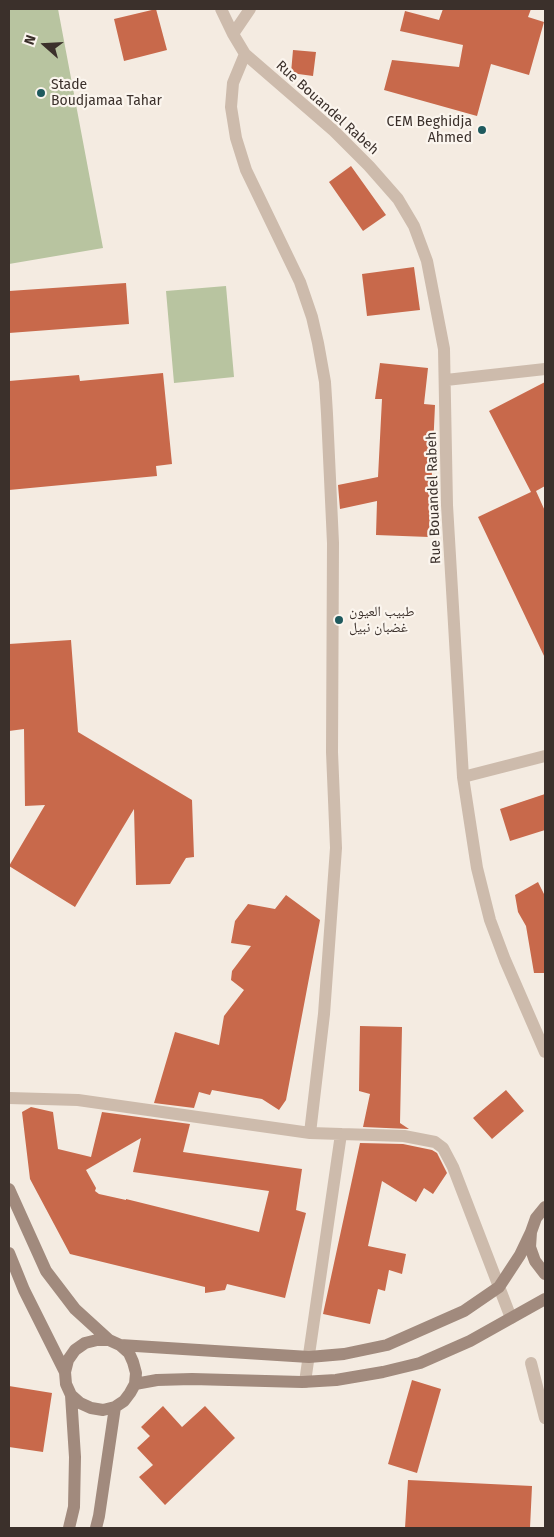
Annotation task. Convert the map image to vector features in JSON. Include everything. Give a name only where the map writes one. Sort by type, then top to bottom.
[{"type":"street","name":"Rue Bouandel Rabeh","points":[[221,9],[232,34],[245,54],[334,131],[398,199],[414,226],[427,261],[444,348],[447,506],[463,777],[477,868],[490,920],[515,984],[545,1052]]},
{"type":"street","points":[[232,34],[250,9]]},
{"type":"street","points":[[245,54],[233,83],[231,107],[236,138],[246,170],[300,282],[312,317],[318,343],[327,414],[333,542],[332,752],[336,848],[324,1014],[310,1133]]},
{"type":"street","points":[[446,380],[545,368]]},
{"type":"street","points":[[463,777],[545,756]]},
{"type":"street","points":[[9,1098],[78,1100],[310,1133],[404,1136],[435,1142],[443,1148],[452,1167],[510,1318]]},
{"type":"street","points":[[305,1382],[341,1134]]},
{"type":"street","points":[[9,1189],[46,1271],[75,1309],[114,1343],[128,1353],[133,1362],[136,1373],[130,1393],[124,1401],[115,1407],[103,1410],[91,1408],[80,1403],[66,1384],[65,1372],[68,1360],[75,1350],[85,1343],[97,1340],[114,1343],[309,1357],[344,1354],[387,1344],[464,1311],[499,1287],[520,1255],[536,1218],[545,1206]]},
{"type":"street","points":[[531,1232],[530,1247],[535,1261],[545,1274]]},
{"type":"street","points":[[9,1253],[24,1290],[65,1372]]},
{"type":"street","points":[[134,1384],[192,1379],[305,1382],[336,1380],[420,1363],[470,1341],[545,1299]]},
{"type":"street","points":[[531,1363],[545,1418]]},
{"type":"street","points":[[69,1528],[74,1507],[75,1457],[72,1394]]},
{"type":"street","points":[[96,1528],[115,1407]]},
{"type":"green space","name":"Stade Boudjamaa Tahar","points":[[9,9],[58,9],[103,248],[9,264]]},
{"type":"green space","points":[[226,286],[234,377],[174,383],[166,291]]},
{"type":"building","points":[[156,9],[167,50],[124,61],[114,19]]},
{"type":"building","points":[[443,9],[531,9],[528,17],[544,22],[529,75],[491,64],[477,116],[384,90],[392,60],[459,67],[463,45],[400,31],[405,11],[439,20]]},
{"type":"building","points":[[293,50],[316,52],[313,76],[291,73]]},
{"type":"building","points":[[351,166],[386,215],[363,231],[329,182]]},
{"type":"building","points":[[414,267],[420,310],[367,316],[362,274]]},
{"type":"building","points":[[126,283],[129,324],[9,333],[9,291]]},
{"type":"building","points":[[380,363],[428,368],[424,404],[435,405],[429,537],[376,535],[377,501],[340,509],[338,485],[378,477],[382,399],[375,399]]},
{"type":"building","points":[[163,373],[172,464],[156,466],[157,476],[9,490],[9,381],[79,375],[80,381]]},
{"type":"building","points":[[545,382],[545,486],[536,491],[545,511],[545,658],[478,517],[531,492],[489,411]]},
{"type":"building","points":[[71,640],[78,732],[192,800],[194,857],[186,858],[170,884],[136,885],[134,809],[75,907],[9,866],[45,805],[25,806],[24,729],[9,731],[9,644]]},
{"type":"building","points":[[545,794],[545,830],[510,841],[500,809]]},
{"type":"building","points":[[538,882],[545,896],[545,973],[534,973],[526,926],[518,912],[515,895]]},
{"type":"building","points":[[286,895],[320,920],[286,1100],[279,1110],[262,1099],[212,1090],[210,1095],[199,1092],[194,1108],[154,1103],[175,1032],[219,1045],[224,1016],[244,990],[231,980],[232,971],[251,946],[231,943],[235,921],[248,904],[275,909]]},
{"type":"building","points":[[360,1026],[402,1027],[400,1123],[409,1129],[363,1127],[370,1094],[359,1091]]},
{"type":"building","points":[[506,1090],[524,1111],[492,1139],[473,1118]]},
{"type":"building","points":[[31,1107],[53,1112],[58,1149],[91,1157],[102,1112],[190,1124],[183,1152],[302,1169],[296,1210],[306,1213],[285,1298],[227,1284],[225,1290],[205,1293],[205,1287],[70,1254],[30,1179],[22,1112]],"holes":[[[141,1138],[133,1172],[269,1191],[259,1232],[99,1194],[95,1191],[96,1188],[86,1170]]]},
{"type":"building","points":[[360,1143],[403,1144],[432,1150],[437,1153],[447,1173],[433,1194],[424,1188],[416,1202],[382,1181],[368,1246],[406,1254],[402,1274],[389,1270],[385,1291],[378,1289],[370,1324],[323,1314]]},
{"type":"building","points":[[412,1380],[441,1389],[417,1473],[388,1464]]},
{"type":"building","points":[[9,1386],[52,1393],[43,1452],[9,1447]]},
{"type":"building","points":[[163,1406],[182,1427],[205,1406],[235,1438],[165,1505],[139,1477],[153,1465],[137,1448],[150,1436],[141,1427]]},
{"type":"building","points":[[408,1480],[532,1486],[530,1528],[405,1528]]},
{"type":"place","name":"Stade Boudjamaa Tahar","points":[[41,93]]},
{"type":"place","name":"CEM Beghidja Ahmed","points":[[482,130]]},
{"type":"place","name":"طبيب العيون غضبان نبيل","points":[[339,620]]}]
